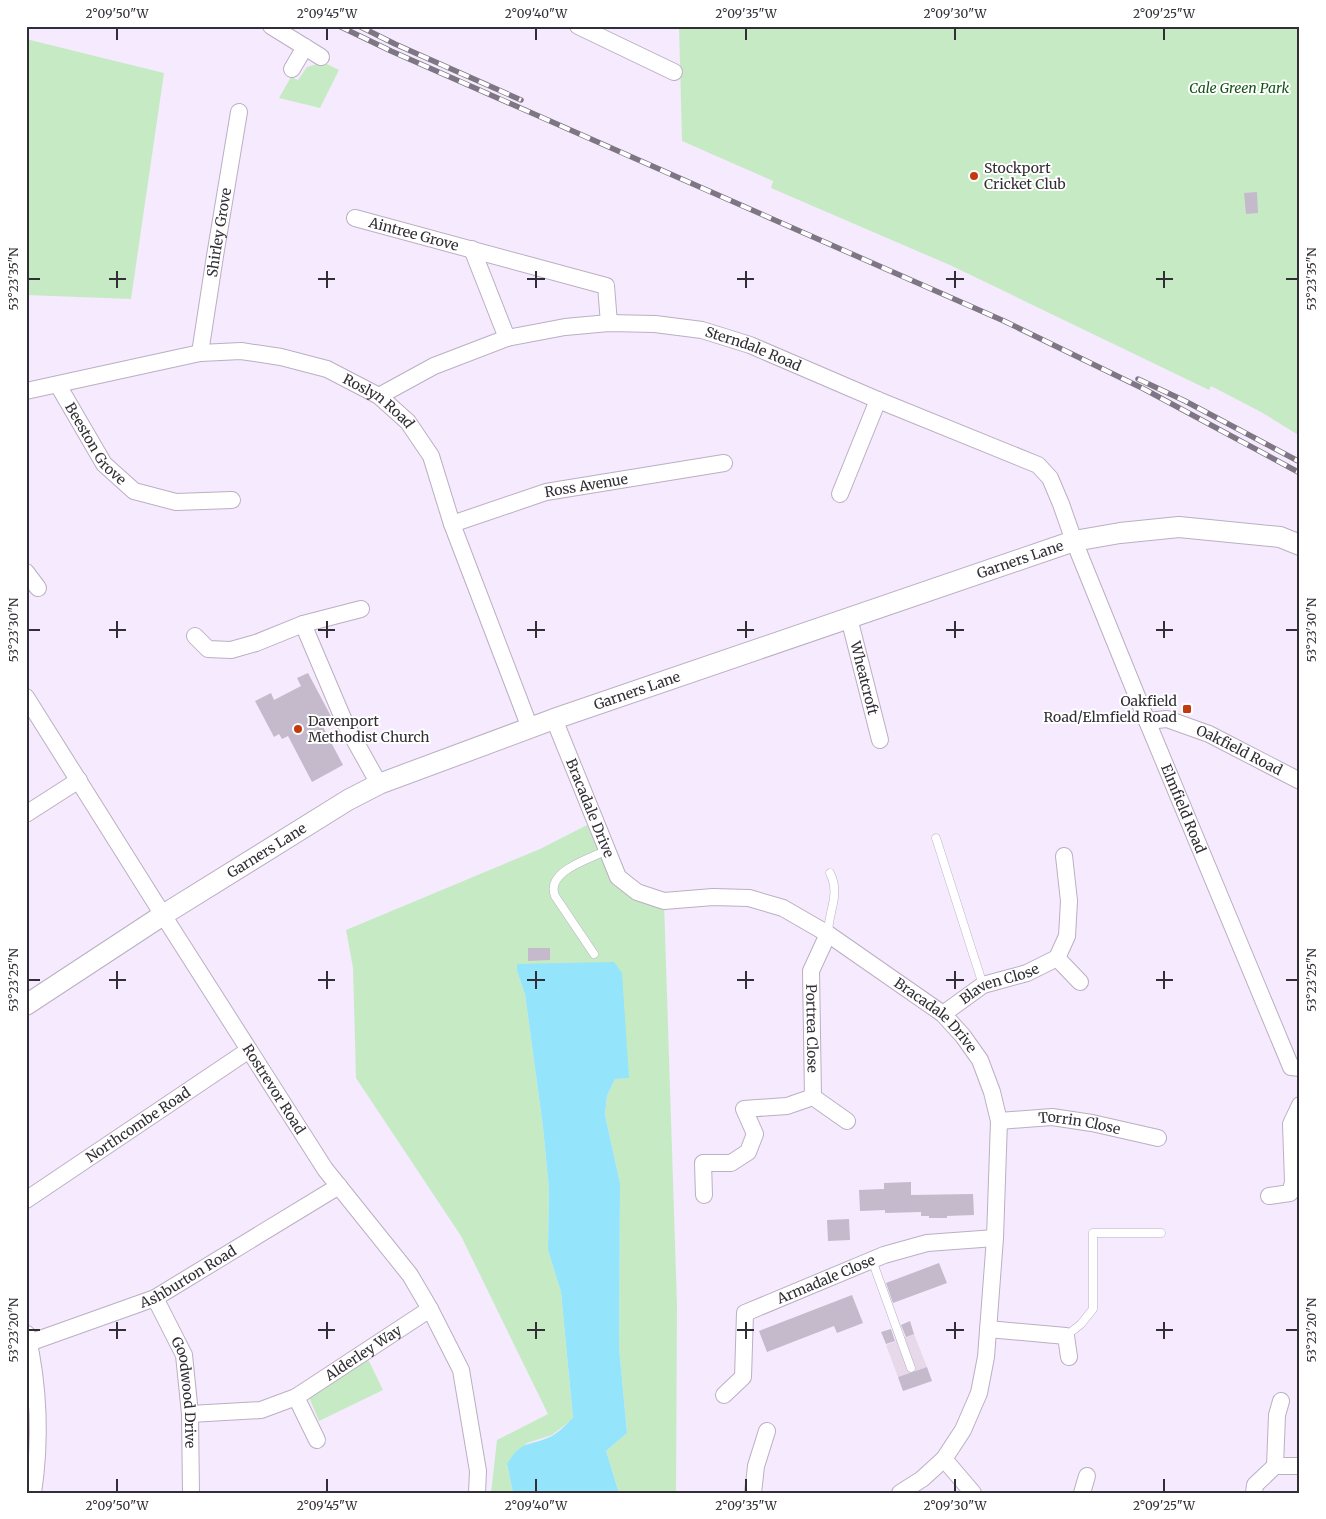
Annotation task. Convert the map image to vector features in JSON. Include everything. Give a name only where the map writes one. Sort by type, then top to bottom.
[{"type":"street","points":[[272,26],[321,57]]},
{"type":"street","points":[[578,26],[612,34],[674,72]]},
{"type":"street","points":[[292,69],[305,48]]},
{"type":"street","name":"Shirley Grove","points":[[200,353],[214,256],[239,112]]},
{"type":"street","name":"Aintree Grove","points":[[355,218],[606,286],[609,323]]},
{"type":"street","name":"Aintree Grove","points":[[472,249],[507,338]]},
{"type":"street","name":"Sterndale Road","points":[[379,396],[434,366],[507,338],[565,327],[609,323],[654,324],[702,330],[750,345],[878,400],[1038,465],[1050,478],[1074,541]]},
{"type":"street","name":"Roslyn Road","points":[[26,392],[200,353],[241,351],[281,357],[327,369],[379,396],[408,422],[431,456],[452,524],[530,728]]},
{"type":"street","name":"Beeston Grove","points":[[58,385],[104,464],[134,491],[176,502],[232,500]]},
{"type":"street","points":[[840,494],[878,400]]},
{"type":"street","name":"Ross Avenue","points":[[452,524],[546,492],[724,463]]},
{"type":"street","name":"Garners Lane","points":[[26,1005],[162,915],[348,800],[379,784],[554,719],[1074,541],[1120,533],[1179,528],[1280,537],[1300,545]]},
{"type":"street","name":"Elmfield Road","points":[[1074,541],[1291,1067],[1300,1068]]},
{"type":"street","points":[[26,572],[38,588]]},
{"type":"street","points":[[195,636],[208,648],[231,650],[256,643],[303,624],[361,609]]},
{"type":"street","name":"Wheatcroft","points":[[849,618],[880,740]]},
{"type":"street","points":[[303,624],[345,723],[379,784]]},
{"type":"street","name":"Rostrevor Road","points":[[26,697],[162,915],[325,1169],[410,1275],[430,1309],[461,1370],[478,1471],[477,1493]]},
{"type":"street","name":"Bracadale Drive","points":[[554,719],[618,876],[637,892],[664,901],[713,897],[749,898],[783,908],[828,934],[943,1014],[963,1036],[980,1060],[992,1092],[999,1121],[995,1238],[986,1357],[978,1393],[964,1430],[944,1459],[922,1479],[900,1493]]},
{"type":"street","name":"Oakfield Road","points":[[1147,721],[1168,719],[1209,734],[1300,780]]},
{"type":"street","points":[[26,814],[78,780]]},
{"type":"street","points":[[1064,856],[1068,901],[1067,936],[1057,958],[1080,982]]},
{"type":"street","name":"Portrea Close","points":[[813,1097],[811,971],[828,934]]},
{"type":"street","name":"Blaven Close","points":[[943,1014],[983,985],[1027,973],[1057,958]]},
{"type":"street","name":"Northcombe Road","points":[[26,1200],[249,1050]]},
{"type":"street","points":[[704,1195],[703,1163],[731,1163],[748,1152],[755,1134],[744,1109],[787,1106],[813,1097],[847,1121]]},
{"type":"street","points":[[1269,1196],[1290,1193],[1293,1182],[1291,1124],[1300,1105]]},
{"type":"street","name":"Torrin Close","points":[[999,1121],[1052,1117],[1092,1123],[1158,1138]]},
{"type":"street","name":"Ashburton Road","points":[[27,1340],[154,1298],[339,1186]]},
{"type":"street","name":"Armadale Close","points":[[724,1395],[744,1377],[745,1313],[872,1260],[926,1243],[995,1238]]},
{"type":"street","name":"Goodwood Drive","points":[[154,1298],[184,1355],[190,1414],[191,1493]]},
{"type":"street","name":"Alderley Way","points":[[190,1414],[260,1410],[296,1397],[430,1309]]},
{"type":"street","points":[[988,1329],[1066,1336],[1068,1357]]},
{"type":"street","points":[[27,1340],[35,1372],[38,1404],[36,1470],[33,1493]]},
{"type":"street","points":[[296,1397],[317,1440]]},
{"type":"street","points":[[1275,1466],[1277,1415],[1281,1401]]},
{"type":"street","points":[[753,1493],[756,1466],[767,1432]]},
{"type":"street","points":[[944,1459],[973,1493]]},
{"type":"street","points":[[1254,1493],[1255,1485],[1275,1466],[1300,1466]]},
{"type":"street","points":[[1082,1493],[1087,1476]]},
{"type":"lane","points":[[936,838],[983,985]]},
{"type":"lane","points":[[594,954],[555,896],[553,891],[554,883],[562,872],[607,850]]},
{"type":"lane","points":[[828,934],[828,923],[834,903],[835,883],[830,873]]},
{"type":"lane","points":[[1066,1336],[1081,1324],[1093,1309],[1093,1233],[1161,1233]]},
{"type":"lane","points":[[872,1260],[911,1368]]},
{"type":"shaded area","points":[[899,1326],[904,1337],[914,1334],[927,1367],[898,1377],[886,1345],[896,1341],[892,1328]]},
{"type":"green space","name":"Stockport Cricket Club","points":[[679,26],[1300,26],[1300,436],[1261,412],[1211,386],[1209,390],[952,266],[771,188],[773,181],[682,141]]},
{"type":"green space","points":[[26,39],[164,73],[131,299],[26,295]]},
{"type":"green space","points":[[327,64],[339,70],[320,108],[279,98],[291,77],[298,80],[307,67]]},
{"type":"green space","points":[[587,825],[599,854],[618,877],[664,901],[677,1305],[676,1493],[619,1493],[606,1451],[627,1433],[619,1347],[620,1183],[605,1115],[607,1096],[615,1079],[628,1078],[517,971],[525,994],[543,1127],[549,1189],[548,1250],[561,1292],[573,1419],[552,1435],[527,1443],[507,1465],[513,1493],[491,1493],[497,1440],[548,1414],[461,1236],[356,1078],[353,968],[346,930],[540,849]]},
{"type":"green space","points":[[367,1357],[383,1390],[319,1421],[308,1395]]},
{"type":"water","points":[[614,962],[622,973],[629,1078],[615,1079],[607,1096],[605,1115],[620,1183],[619,1347],[627,1433],[606,1451],[619,1493],[513,1493],[507,1464],[512,1456],[526,1445],[552,1436],[573,1418],[561,1292],[548,1250],[549,1189],[543,1127],[525,994],[517,971],[517,964]]},
{"type":"building","points":[[1257,192],[1258,213],[1246,214],[1244,193]]},
{"type":"building","name":"Davenport Methodist Church","points":[[308,673],[333,720],[322,725],[343,765],[312,782],[288,736],[282,739],[279,734],[274,737],[255,701],[271,693],[274,700],[301,686],[297,678]]},
{"type":"building","points":[[528,948],[550,948],[550,960],[528,961]]},
{"type":"building","points":[[911,1182],[911,1195],[973,1194],[974,1215],[929,1218],[929,1216],[921,1216],[921,1212],[885,1213],[885,1210],[860,1211],[859,1190],[884,1189],[884,1183]]},
{"type":"building","points":[[849,1219],[850,1240],[828,1241],[827,1220]]},
{"type":"building","points":[[939,1263],[947,1283],[893,1303],[886,1283]]},
{"type":"building","points":[[852,1295],[863,1323],[837,1333],[834,1326],[767,1352],[759,1331]]},
{"type":"building","points":[[910,1321],[914,1334],[906,1337],[901,1325]]},
{"type":"building","points":[[891,1329],[895,1341],[886,1344],[881,1332]]},
{"type":"building","points":[[927,1367],[932,1381],[903,1391],[898,1377]]},
{"type":"railway","points":[[339,26],[391,51],[1004,321],[1144,389],[1300,473]]},
{"type":"railway","points":[[359,26],[521,100]]},
{"type":"railway","points":[[1138,379],[1185,401],[1300,462]]},
{"type":"place","name":"Stockport Cricket Club","points":[[974,176]]},
{"type":"place","name":"Oakfield Road/Elmfield Road","points":[[1187,709]]},
{"type":"place","name":"Davenport Methodist Church","points":[[298,729]]},
{"type":"park label","name":"Cale Green Park","points":[[1239,88]]}]
